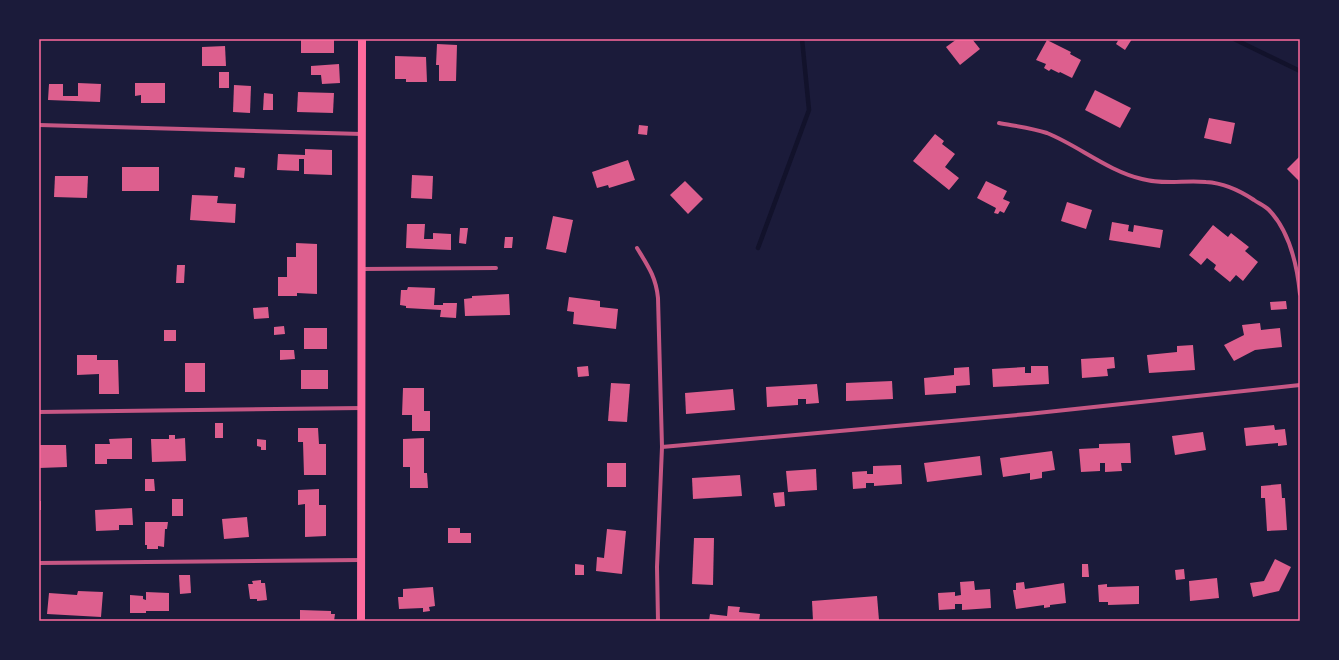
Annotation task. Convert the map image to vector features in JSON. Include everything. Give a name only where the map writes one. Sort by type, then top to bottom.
[{"type":"main road","points":[[361,621],[362,39]]},
{"type":"street","points":[[999,123],[1046,133],[1117,169],[1142,179],[1164,183],[1206,182],[1224,185],[1241,191],[1268,210],[1283,229],[1298,272],[1300,294]]},
{"type":"street","points":[[39,125],[362,134]]},
{"type":"street","points":[[637,248],[652,271],[657,284],[658,298],[662,447],[657,567],[658,621]]},
{"type":"street","points":[[362,269],[496,268]]},
{"type":"street","points":[[662,447],[1028,414],[1300,386]]},
{"type":"street","points":[[39,412],[362,408]]},
{"type":"street","points":[[39,563],[361,560]]},
{"type":"building","points":[[301,39],[334,39],[334,53],[301,53]]},
{"type":"building","points":[[957,39],[972,39],[980,49],[960,65],[946,47]]},
{"type":"building","points":[[1119,39],[1132,39],[1125,50],[1116,44]]},
{"type":"building","points":[[1047,40],[1071,52],[1070,54],[1081,60],[1072,78],[1051,69],[1049,71],[1044,68],[1046,64],[1036,60]]},
{"type":"building","points":[[437,44],[457,45],[456,81],[439,81],[439,65],[436,65]]},
{"type":"building","points":[[225,46],[226,66],[202,66],[202,47]]},
{"type":"building","points":[[395,56],[426,57],[427,82],[406,82],[406,79],[395,79]]},
{"type":"building","points":[[339,64],[340,83],[322,84],[321,75],[311,75],[311,66]]},
{"type":"building","points":[[219,72],[229,72],[229,88],[219,88]]},
{"type":"building","points":[[78,83],[101,84],[100,102],[48,100],[49,84],[63,84],[63,96],[78,96]]},
{"type":"building","points":[[135,83],[165,83],[165,103],[141,103],[141,95],[135,96]]},
{"type":"building","points":[[234,85],[251,86],[250,113],[233,112]]},
{"type":"building","points":[[1095,90],[1131,108],[1120,128],[1085,110]]},
{"type":"building","points":[[298,92],[334,93],[333,113],[297,112]]},
{"type":"building","points":[[264,93],[273,94],[273,110],[263,110]]},
{"type":"building","points":[[1209,118],[1235,123],[1231,144],[1204,138]]},
{"type":"building","points":[[639,125],[648,126],[647,135],[638,134]]},
{"type":"building","points":[[935,134],[944,141],[942,144],[955,154],[945,167],[959,178],[949,190],[913,161]]},
{"type":"building","points":[[305,149],[332,150],[332,175],[304,174],[304,159],[299,159],[299,171],[277,170],[278,154],[305,155]]},
{"type":"building","points":[[1300,156],[1300,182],[1287,169]]},
{"type":"building","points":[[628,160],[635,180],[609,188],[608,185],[597,188],[592,172]]},
{"type":"building","points":[[122,167],[159,167],[159,191],[122,191]]},
{"type":"building","points":[[235,167],[245,168],[244,178],[234,177]]},
{"type":"building","points":[[412,175],[433,176],[432,199],[411,198]]},
{"type":"building","points":[[55,176],[88,176],[87,198],[54,197]]},
{"type":"building","points":[[685,181],[703,199],[688,214],[670,195]]},
{"type":"building","points":[[986,181],[1007,191],[1003,199],[1010,202],[1004,213],[1000,211],[998,214],[994,213],[996,208],[977,198]]},
{"type":"building","points":[[192,195],[218,196],[217,203],[236,204],[235,223],[190,220]]},
{"type":"building","points":[[1067,202],[1092,210],[1086,229],[1061,221]]},
{"type":"building","points":[[553,216],[573,220],[566,253],[546,249]]},
{"type":"building","points":[[1112,222],[1129,225],[1128,231],[1133,232],[1134,225],[1163,230],[1160,248],[1109,240]]},
{"type":"building","points":[[407,224],[425,224],[424,239],[433,239],[433,233],[451,234],[451,250],[406,248]]},
{"type":"building","points":[[1213,225],[1228,237],[1231,233],[1249,247],[1245,251],[1258,262],[1243,281],[1236,275],[1230,282],[1214,269],[1216,265],[1207,258],[1201,265],[1189,255]]},
{"type":"building","points":[[460,228],[468,228],[466,244],[459,243]]},
{"type":"building","points":[[505,237],[513,237],[512,248],[504,248]]},
{"type":"building","points":[[296,243],[317,244],[317,294],[297,293],[297,296],[278,296],[278,277],[287,277],[287,257],[296,257]]},
{"type":"building","points":[[177,265],[185,265],[184,283],[176,283]]},
{"type":"building","points":[[408,287],[435,288],[434,305],[443,305],[443,303],[457,303],[456,318],[440,317],[441,310],[406,308],[406,306],[400,305],[401,290],[407,290]]},
{"type":"building","points":[[509,294],[510,315],[465,316],[464,299],[472,298],[472,296]]},
{"type":"building","points":[[569,297],[600,301],[600,307],[618,309],[616,329],[573,324],[574,312],[567,311]]},
{"type":"building","points":[[1286,301],[1287,309],[1271,310],[1270,302]]},
{"type":"building","points":[[268,307],[269,318],[254,319],[253,308]]},
{"type":"building","points":[[1260,323],[1261,330],[1280,328],[1282,347],[1255,350],[1234,361],[1224,345],[1244,335],[1242,325]]},
{"type":"building","points":[[284,326],[285,334],[274,335],[274,327]]},
{"type":"building","points":[[304,328],[327,328],[327,349],[304,349]]},
{"type":"building","points":[[164,330],[176,330],[176,341],[164,341]]},
{"type":"building","points":[[1193,345],[1195,370],[1149,373],[1147,355],[1177,352],[1177,346]]},
{"type":"building","points":[[280,350],[294,350],[295,359],[280,360]]},
{"type":"building","points":[[77,355],[97,355],[97,360],[118,360],[119,394],[99,394],[99,374],[77,375]]},
{"type":"building","points":[[1114,357],[1115,368],[1107,369],[1108,376],[1082,378],[1081,359]]},
{"type":"building","points":[[185,363],[205,363],[205,392],[185,392]]},
{"type":"building","points":[[588,366],[589,376],[578,377],[577,367]]},
{"type":"building","points":[[1031,366],[1048,366],[1049,384],[993,387],[992,369],[1025,367],[1025,373],[1031,373]]},
{"type":"building","points":[[969,367],[970,385],[956,386],[956,393],[925,395],[924,378],[954,375],[954,368]]},
{"type":"building","points":[[301,370],[328,370],[328,389],[301,389]]},
{"type":"building","points":[[892,381],[893,399],[846,401],[846,383]]},
{"type":"building","points":[[611,383],[630,384],[627,422],[608,421]]},
{"type":"building","points":[[817,384],[819,403],[806,404],[806,399],[798,399],[798,405],[767,407],[766,387]]},
{"type":"building","points":[[403,388],[424,388],[424,411],[430,411],[430,431],[412,431],[412,415],[402,415]]},
{"type":"building","points":[[733,389],[735,410],[686,414],[685,393]]},
{"type":"building","points":[[215,423],[223,423],[223,438],[215,438]]},
{"type":"building","points":[[1274,425],[1275,430],[1285,429],[1287,445],[1278,446],[1278,443],[1246,446],[1244,428]]},
{"type":"building","points":[[298,428],[318,428],[319,444],[326,444],[326,475],[304,475],[303,442],[298,442]]},
{"type":"building","points":[[1203,432],[1206,450],[1175,455],[1172,436]]},
{"type":"building","points":[[169,435],[175,435],[175,439],[185,438],[186,461],[152,462],[151,439],[169,439]]},
{"type":"building","points":[[132,438],[132,459],[107,459],[107,464],[95,464],[95,444],[110,444],[109,439]]},
{"type":"building","points":[[424,438],[424,473],[427,473],[428,488],[410,488],[410,467],[403,467],[403,439]]},
{"type":"building","points":[[257,439],[266,440],[266,450],[261,450],[261,447],[257,446]]},
{"type":"building","points":[[1130,443],[1131,463],[1121,463],[1122,471],[1105,472],[1105,463],[1100,463],[1100,471],[1081,472],[1079,449],[1099,448],[1099,444]]},
{"type":"building","points":[[39,445],[66,445],[67,467],[39,468]]},
{"type":"building","points":[[1052,451],[1055,470],[1042,472],[1042,478],[1030,480],[1030,473],[1003,477],[1000,458]]},
{"type":"building","points":[[980,456],[982,475],[927,482],[924,463]]},
{"type":"building","points":[[607,463],[626,463],[626,487],[607,487]]},
{"type":"building","points":[[901,465],[902,484],[874,486],[874,483],[866,483],[866,488],[853,489],[852,472],[867,471],[867,474],[873,474],[873,466]]},
{"type":"building","points":[[816,469],[817,490],[788,492],[786,471]]},
{"type":"building","points":[[740,475],[742,496],[693,499],[692,478]]},
{"type":"building","points":[[145,479],[154,479],[155,491],[145,491]]},
{"type":"building","points":[[1281,484],[1282,498],[1285,498],[1287,530],[1267,531],[1265,498],[1261,498],[1261,486]]},
{"type":"building","points":[[319,489],[319,505],[326,505],[326,536],[305,537],[305,504],[298,505],[298,490]]},
{"type":"building","points":[[784,492],[785,506],[775,507],[773,493]]},
{"type":"building","points":[[172,499],[183,499],[183,516],[172,516]]},
{"type":"building","points":[[39,501],[41,501],[41,510],[39,510]]},
{"type":"building","points":[[132,508],[133,525],[119,525],[119,530],[96,531],[95,510]]},
{"type":"building","points":[[247,517],[249,537],[224,539],[222,519]]},
{"type":"building","points":[[145,522],[168,522],[167,529],[165,529],[164,547],[158,546],[158,549],[147,549],[147,545],[145,545]]},
{"type":"building","points":[[448,528],[460,528],[460,533],[471,533],[471,543],[448,543]]},
{"type":"building","points":[[607,529],[626,531],[622,574],[596,571],[597,557],[604,558]]},
{"type":"building","points":[[694,538],[714,538],[713,585],[692,584]]},
{"type":"building","points":[[1275,559],[1291,567],[1279,591],[1253,597],[1250,583],[1264,581]]},
{"type":"building","points":[[575,564],[584,565],[584,575],[575,575]]},
{"type":"building","points":[[1082,564],[1088,564],[1089,577],[1082,577]]},
{"type":"building","points":[[1184,569],[1185,579],[1176,580],[1175,570]]},
{"type":"building","points":[[179,575],[190,575],[191,593],[180,594]]},
{"type":"building","points":[[1217,578],[1219,598],[1190,601],[1189,581]]},
{"type":"building","points":[[261,580],[261,583],[265,583],[267,600],[257,601],[257,599],[250,599],[248,584],[253,584],[252,581]]},
{"type":"building","points":[[974,581],[975,590],[990,589],[991,608],[962,610],[962,604],[955,604],[955,609],[939,610],[938,593],[955,592],[955,596],[961,595],[960,582]]},
{"type":"building","points":[[1024,582],[1025,589],[1064,583],[1066,603],[1050,605],[1050,607],[1044,608],[1044,605],[1016,609],[1013,590],[1016,590],[1016,583]]},
{"type":"building","points":[[1107,584],[1107,587],[1139,586],[1139,604],[1108,605],[1108,602],[1099,602],[1098,585]]},
{"type":"building","points":[[433,587],[435,606],[429,607],[430,611],[423,612],[423,608],[399,609],[398,597],[403,597],[403,589]]},
{"type":"building","points":[[78,591],[103,592],[101,617],[47,614],[49,593],[77,595]]},
{"type":"building","points":[[146,592],[169,593],[169,611],[130,613],[130,595],[143,596],[143,599],[146,600]]},
{"type":"building","points":[[877,596],[879,620],[813,621],[812,601]]},
{"type":"building","points":[[728,606],[740,607],[739,612],[760,614],[759,621],[709,621],[710,614],[727,616]]},
{"type":"building","points":[[300,610],[331,611],[331,614],[335,614],[334,621],[300,621]]},
{"type":"waterway","points":[[758,248],[809,110],[802,39]]},
{"type":"waterway","points":[[1234,39],[1300,71]]}]
